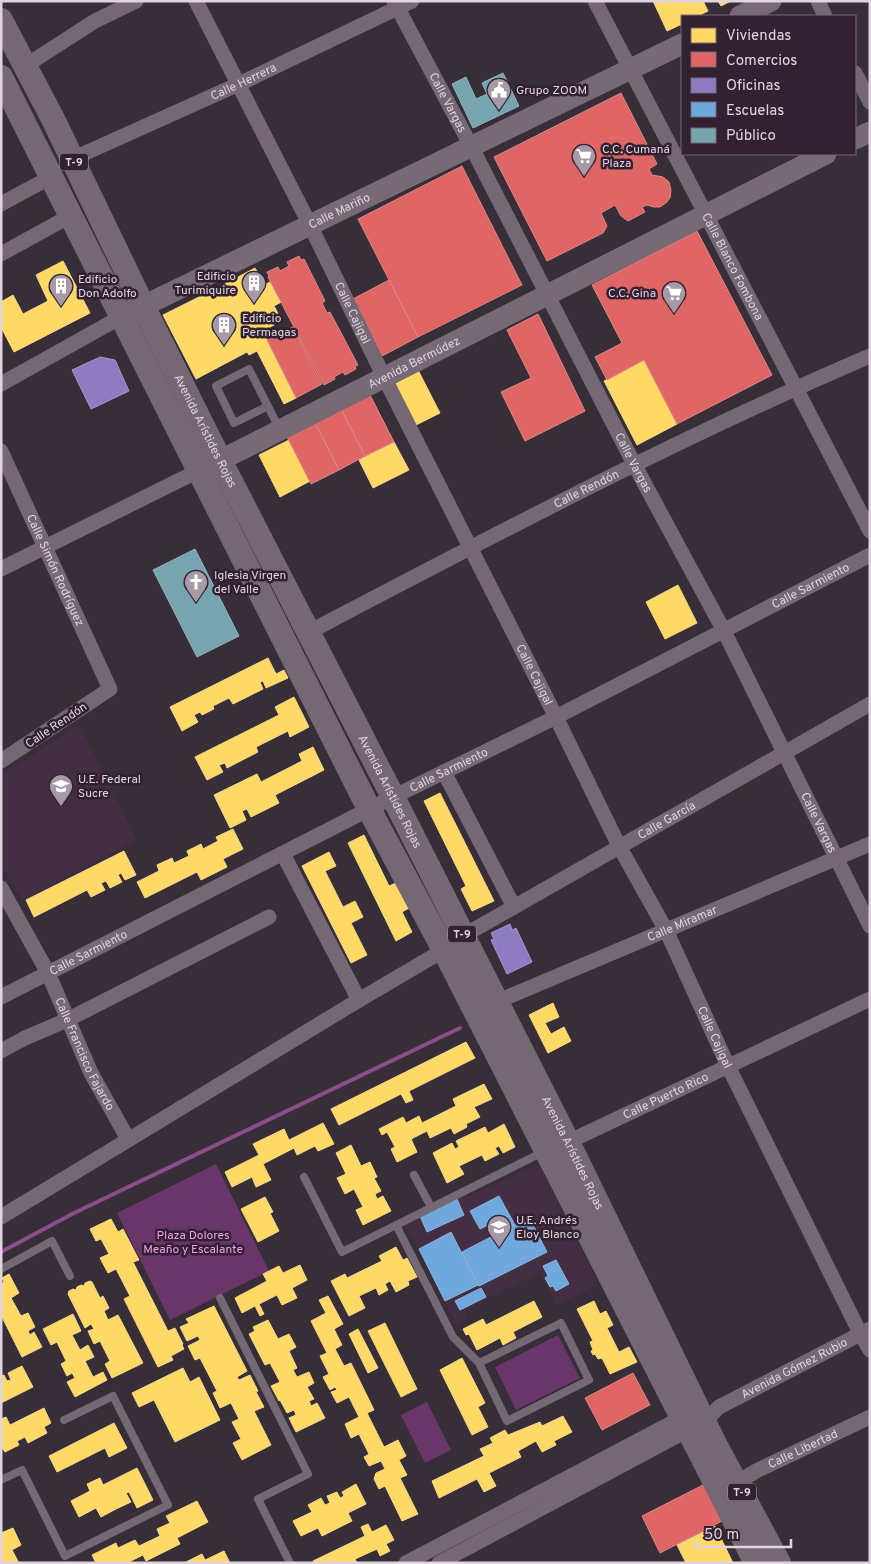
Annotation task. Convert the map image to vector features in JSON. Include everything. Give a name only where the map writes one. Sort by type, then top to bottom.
[{"type":"main road","name":"Avenida Arístides Rojas","points":[[1,20],[72,159],[220,460],[394,797],[568,1142],[698,1417],[756,1563]]},
{"type":"main road","name":"Avenida Arístides Rojas","points":[[2,83],[52,177],[369,809],[444,950],[545,1150],[736,1483],[779,1563]]},
{"type":"street","points":[[25,66],[95,21],[136,1]]},
{"type":"street","name":"Calle Cajigal","points":[[196,1],[310,224],[384,377],[619,846],[666,930],[728,1066],[865,1331],[870,1350]]},
{"type":"street","name":"Calle Herrera","points":[[72,159],[239,84],[396,5],[412,1]]},
{"type":"street","name":"Calle Blanco Fombona","points":[[595,1],[870,532]]},
{"type":"street","points":[[742,15],[771,1]]},
{"type":"street","points":[[818,1],[825,15]]},
{"type":"street","name":"Calle Vargas","points":[[396,5],[471,146],[634,464],[724,631],[870,926]]},
{"type":"street","name":"Calle Mariño","points":[[1,384],[143,306],[681,44]]},
{"type":"street","points":[[856,75],[870,102]]},
{"type":"street","points":[[856,139],[870,132]]},
{"type":"street","name":"Avenida Bermúdez","points":[[1,569],[824,155]]},
{"type":"street","points":[[1,204],[52,177]]},
{"type":"street","points":[[1,254],[70,216]]},
{"type":"street","name":"Calle Rendón","points":[[309,632],[634,464],[796,388],[870,356]]},
{"type":"street","name":"Calle Simón Rodríguez","points":[[1,451],[110,688]]},
{"type":"street","name":"Calle Sarmiento","points":[[1,997],[369,809],[556,717],[870,555]]},
{"type":"street","name":"Calle Rendón","points":[[1,762],[110,688]]},
{"type":"street","name":"Calle García","points":[[463,936],[870,704]]},
{"type":"street","points":[[444,772],[514,907]]},
{"type":"street","name":"Calle Miramar","points":[[496,1002],[870,844]]},
{"type":"street","points":[[283,854],[359,1000]]},
{"type":"street","name":"Calle Francisco Fajardo","points":[[1,888],[48,973],[91,1073],[128,1139]]},
{"type":"street","points":[[1,1051],[25,1038],[67,1020],[269,917]]},
{"type":"street","points":[[1,1217],[444,950]]},
{"type":"street","name":"Calle Puerto Rico","points":[[568,1142],[870,999]]},
{"type":"street","name":"Avenida Gómez Rubio","points":[[698,1417],[865,1331]]},
{"type":"street","points":[[406,1563],[698,1417]]},
{"type":"street","points":[[439,1563],[698,1417]]},
{"type":"street","name":"Calle Libertad","points":[[736,1483],[758,1470],[870,1417]]},
{"type":"lane","points":[[268,406],[234,423],[216,386],[249,369],[268,406],[280,430]]},
{"type":"lane","points":[[304,1177],[342,1252],[545,1150]]},
{"type":"lane","points":[[414,1175],[431,1207]]},
{"type":"lane","points":[[396,1224],[452,1337],[479,1363],[507,1421],[589,1380],[560,1323],[479,1363]]},
{"type":"lane","points":[[1,1269],[52,1241],[70,1276]]},
{"type":"lane","points":[[220,1298],[308,1474],[258,1499],[290,1563]]},
{"type":"lane","points":[[1,1480],[22,1470],[65,1556],[168,1505],[113,1396],[64,1420]]},
{"type":"shaded area","name":"U.E. Federal Sucre","points":[[80,725],[137,840],[22,900],[1,864],[1,775]]},
{"type":"shaded area","name":"U.E. Andrés Eloy Blanco","points":[[539,1165],[599,1284],[557,1305],[540,1272],[463,1310],[467,1318],[456,1324],[405,1224]]},
{"type":"green space","name":"Plaza Dolores Meaño y Escalante","points":[[216,1164],[269,1271],[170,1320],[117,1213]]},
{"type":"green space","points":[[558,1335],[580,1378],[516,1410],[495,1367]]},
{"type":"green space","points":[[427,1402],[451,1450],[425,1463],[401,1415]]},
{"type":"building: Viviendas","points":[[653,1],[703,1],[708,11],[700,15],[681,15],[681,24],[667,31]]},
{"type":"building: Viviendas","points":[[718,1],[731,1],[721,6]]},
{"type":"building: Viviendas","name":"Edificio Don Adolfo","points":[[63,261],[90,313],[14,352],[1,327],[1,302],[13,295],[23,314],[48,301],[36,275]]},
{"type":"building: Viviendas","name":"Edificio Turimiquire","points":[[255,268],[264,285],[270,282],[281,302],[274,306],[281,319],[273,323],[274,325],[248,338],[221,286]]},
{"type":"building: Viviendas","name":"Edificio Permagas","points":[[221,286],[248,338],[263,331],[296,398],[284,404],[257,351],[249,355],[247,352],[196,379],[163,315]]},
{"type":"building: Viviendas","points":[[644,360],[677,424],[637,445],[604,381]]},
{"type":"building: Viviendas","points":[[418,370],[440,413],[412,427],[391,384]]},
{"type":"building: Viviendas","points":[[289,440],[310,481],[280,497],[259,455]]},
{"type":"building: Viviendas","points":[[394,442],[409,470],[373,488],[359,460]]},
{"type":"building: Viviendas","points":[[678,585],[697,623],[665,639],[646,602]]},
{"type":"building: Viviendas","points":[[268,658],[276,674],[284,670],[288,678],[266,688],[263,681],[260,682],[263,689],[233,704],[229,698],[213,706],[214,709],[202,715],[200,712],[194,715],[198,722],[182,731],[170,707]]},
{"type":"building: Viviendas","points":[[294,697],[309,727],[290,737],[288,731],[256,747],[258,752],[227,768],[225,763],[219,765],[223,772],[207,780],[195,757],[279,715],[275,707]]},
{"type":"building: Viviendas","points":[[313,747],[324,770],[275,795],[279,803],[251,817],[247,809],[242,811],[246,820],[230,828],[214,795],[257,774],[261,782],[302,761],[299,754]]},
{"type":"building: Viviendas","points":[[440,793],[494,901],[472,911],[461,889],[466,886],[424,801]]},
{"type":"building: Viviendas","points":[[233,829],[243,849],[223,859],[227,867],[201,880],[197,872],[145,898],[137,882],[159,871],[157,865],[172,858],[174,863],[189,856],[187,851],[201,844],[203,849],[218,841],[216,837]]},
{"type":"building: Viviendas","points":[[364,835],[389,886],[396,883],[409,908],[402,912],[412,932],[396,941],[348,843]]},
{"type":"building: Viviendas","points":[[124,851],[136,875],[125,880],[121,873],[118,875],[122,882],[110,888],[106,881],[101,883],[105,890],[91,897],[87,890],[34,917],[26,900]]},
{"type":"building: Viviendas","points":[[329,852],[336,866],[325,871],[343,907],[355,901],[363,917],[351,923],[367,955],[351,963],[302,866]]},
{"type":"building: Viviendas","points":[[553,1003],[559,1017],[545,1023],[551,1034],[564,1027],[571,1041],[548,1053],[529,1015]]},
{"type":"building: Viviendas","points":[[466,1042],[475,1058],[409,1091],[413,1100],[406,1103],[401,1094],[339,1125],[331,1109]]},
{"type":"building: Viviendas","points":[[484,1084],[492,1099],[474,1107],[480,1117],[466,1124],[467,1127],[454,1134],[451,1128],[430,1138],[427,1131],[411,1139],[417,1152],[397,1162],[391,1149],[395,1147],[387,1132],[382,1135],[379,1129],[403,1117],[406,1123],[419,1116],[422,1123],[456,1106],[453,1099]]},
{"type":"building: Viviendas","points":[[323,1123],[334,1144],[318,1151],[315,1146],[297,1155],[294,1148],[263,1164],[271,1180],[256,1187],[252,1177],[232,1187],[225,1172],[259,1155],[253,1144],[284,1129],[289,1140]]},
{"type":"building: Viviendas","points":[[504,1124],[515,1147],[503,1153],[499,1146],[495,1148],[499,1154],[485,1161],[482,1155],[459,1166],[464,1174],[447,1183],[433,1153],[452,1143],[455,1149],[459,1147],[456,1141],[485,1127],[488,1133]]},
{"type":"building: Viviendas","points":[[351,1145],[361,1166],[370,1162],[377,1177],[374,1178],[381,1191],[375,1194],[377,1199],[383,1196],[391,1211],[363,1225],[356,1210],[363,1207],[354,1189],[345,1194],[337,1178],[346,1174],[336,1153]]},
{"type":"building: Viviendas","points":[[265,1197],[273,1212],[270,1213],[279,1231],[258,1242],[241,1209]]},
{"type":"building: Viviendas","points":[[111,1219],[118,1232],[123,1229],[139,1260],[133,1262],[168,1331],[175,1328],[183,1344],[184,1349],[171,1356],[173,1360],[158,1367],[124,1299],[130,1296],[116,1269],[108,1273],[100,1258],[109,1254],[101,1239],[96,1241],[90,1229]]},
{"type":"building: Viviendas","points":[[396,1247],[403,1260],[407,1258],[417,1277],[408,1281],[409,1285],[396,1292],[390,1281],[385,1284],[388,1290],[379,1295],[376,1288],[359,1296],[365,1308],[349,1316],[331,1281],[345,1274],[347,1278],[382,1261],[379,1256]]},
{"type":"building: Viviendas","points":[[300,1265],[307,1280],[292,1288],[297,1298],[282,1305],[277,1295],[259,1304],[264,1314],[260,1316],[255,1306],[242,1313],[235,1298],[267,1281],[263,1274],[279,1266],[283,1273]]},
{"type":"building: Viviendas","points":[[9,1274],[19,1293],[11,1298],[21,1316],[28,1313],[35,1327],[28,1331],[30,1335],[34,1332],[42,1347],[22,1357],[1,1315],[1,1284],[4,1282],[2,1278]]},
{"type":"building: Viviendas","points":[[90,1281],[100,1298],[103,1296],[109,1308],[104,1311],[108,1320],[118,1315],[143,1363],[112,1378],[105,1364],[110,1361],[100,1341],[94,1344],[88,1331],[94,1329],[91,1324],[85,1328],[68,1294],[69,1291],[76,1290],[77,1287],[84,1286],[85,1283]]},
{"type":"building: Viviendas","points":[[328,1296],[343,1324],[334,1329],[342,1345],[335,1349],[344,1366],[351,1363],[374,1410],[367,1413],[384,1447],[398,1440],[406,1456],[399,1460],[407,1475],[400,1478],[418,1514],[402,1521],[385,1486],[379,1489],[374,1479],[376,1473],[385,1469],[381,1461],[369,1466],[364,1457],[369,1454],[359,1434],[351,1438],[345,1424],[359,1417],[349,1397],[337,1403],[331,1392],[337,1390],[335,1387],[330,1390],[323,1377],[329,1374],[320,1356],[327,1353],[311,1321],[326,1313],[319,1300]]},
{"type":"building: Viviendas","points":[[534,1301],[542,1317],[513,1332],[516,1338],[503,1345],[500,1338],[477,1350],[469,1334],[466,1335],[463,1329],[483,1319],[486,1325]]},
{"type":"building: Viviendas","points":[[594,1301],[600,1314],[606,1311],[613,1325],[607,1328],[619,1352],[629,1347],[637,1362],[610,1374],[602,1358],[598,1359],[595,1354],[593,1355],[590,1342],[593,1341],[577,1309]]},
{"type":"building: Viviendas","points":[[214,1306],[247,1371],[237,1377],[239,1380],[250,1375],[258,1391],[256,1392],[264,1407],[254,1411],[271,1445],[242,1460],[233,1443],[241,1439],[232,1422],[239,1419],[231,1403],[220,1408],[213,1393],[217,1391],[200,1358],[195,1360],[188,1346],[200,1340],[198,1336],[187,1341],[180,1327],[189,1323],[186,1319]]},
{"type":"building: Viviendas","points":[[73,1314],[81,1331],[72,1335],[80,1350],[88,1345],[94,1357],[85,1361],[93,1377],[103,1372],[107,1380],[75,1397],[67,1382],[75,1378],[72,1373],[67,1376],[61,1364],[66,1361],[57,1342],[51,1345],[43,1329]]},
{"type":"building: Viviendas","points":[[268,1320],[278,1339],[289,1334],[296,1347],[289,1351],[297,1368],[293,1370],[297,1377],[309,1372],[314,1383],[307,1387],[314,1399],[309,1401],[311,1406],[317,1403],[325,1418],[296,1432],[289,1418],[296,1415],[294,1410],[287,1413],[279,1401],[271,1386],[280,1382],[270,1363],[265,1365],[249,1334],[255,1331],[253,1327]]},
{"type":"building: Viviendas","points":[[385,1323],[417,1389],[401,1397],[368,1331]]},
{"type":"building: Viviendas","points":[[358,1329],[378,1368],[368,1373],[349,1334]]},
{"type":"building: Viviendas","points":[[462,1358],[485,1403],[478,1407],[488,1427],[472,1435],[440,1370]]},
{"type":"building: Viviendas","points":[[22,1366],[33,1387],[1,1403],[1,1376],[4,1375],[7,1381],[11,1380],[8,1373]]},
{"type":"building: Viviendas","points":[[183,1368],[190,1382],[199,1377],[220,1420],[175,1442],[154,1400],[139,1407],[132,1393]]},
{"type":"building: Viviendas","points":[[44,1408],[51,1423],[44,1427],[47,1433],[28,1443],[25,1437],[17,1441],[19,1445],[5,1452],[1,1448],[1,1419],[6,1417],[10,1425]]},
{"type":"building: Viviendas","points":[[563,1416],[572,1432],[554,1441],[556,1445],[542,1452],[536,1441],[518,1451],[521,1457],[489,1473],[496,1486],[484,1492],[477,1479],[439,1498],[432,1481],[484,1456],[480,1449],[493,1443],[490,1438],[505,1430],[508,1435],[540,1422],[542,1426]]},
{"type":"building: Viviendas","points":[[114,1423],[127,1448],[109,1457],[105,1448],[57,1472],[49,1456]]},
{"type":"building: Viviendas","points":[[137,1468],[153,1500],[137,1508],[129,1492],[126,1493],[131,1502],[101,1517],[96,1508],[79,1517],[71,1501],[90,1491],[87,1484],[100,1478],[103,1485]]},
{"type":"building: Viviendas","points":[[356,1484],[366,1504],[348,1513],[352,1521],[322,1536],[318,1528],[301,1536],[293,1521],[312,1512],[308,1505],[321,1498],[325,1505],[330,1503],[327,1496],[337,1492],[340,1498],[344,1496],[342,1492]]},
{"type":"building: Viviendas","points":[[197,1501],[208,1522],[177,1538],[180,1544],[146,1561],[143,1555],[127,1563],[96,1563],[92,1555],[116,1543],[118,1548],[135,1540],[139,1546],[160,1536],[157,1529],[170,1523],[166,1516]]},
{"type":"building: Viviendas","points":[[368,1524],[372,1532],[386,1525],[394,1540],[386,1544],[390,1551],[380,1556],[377,1549],[355,1559],[357,1563],[314,1563],[313,1561],[365,1536],[361,1527]]},
{"type":"building: Viviendas","points":[[715,1526],[733,1563],[686,1563],[677,1545]]},
{"type":"building: Viviendas","points":[[13,1528],[21,1545],[12,1550],[19,1563],[1,1563],[1,1533]]},
{"type":"building: Viviendas","points":[[224,1551],[230,1563],[184,1563],[202,1554],[205,1560]]},
{"type":"building: Comercios","name":"C.C. Cumaná Plaza","points":[[621,93],[657,164],[649,169],[652,175],[663,177],[669,182],[670,198],[660,207],[647,205],[642,207],[645,212],[628,221],[621,216],[615,205],[601,213],[607,226],[603,233],[547,261],[494,157]]},
{"type":"building: Comercios","points":[[462,166],[522,285],[418,337],[358,219]]},
{"type":"building: Comercios","name":"C.C. Gina","points":[[697,231],[772,375],[677,424],[644,360],[607,380],[595,357],[622,343],[592,285]]},
{"type":"building: Comercios","points":[[299,256],[301,260],[304,259],[325,301],[322,303],[327,313],[330,312],[358,365],[355,366],[356,369],[345,375],[343,372],[324,385],[267,272],[278,267],[280,271],[289,266],[287,262]]},
{"type":"building: Comercios","points":[[389,280],[418,337],[382,356],[353,299]]},
{"type":"building: Comercios","points":[[538,314],[585,411],[525,441],[501,392],[531,378],[507,330]]},
{"type":"building: Comercios","points":[[293,327],[322,384],[296,398],[267,340]]},
{"type":"building: Comercios","points":[[370,395],[394,442],[365,456],[341,409]]},
{"type":"building: Comercios","points":[[341,409],[365,456],[339,470],[315,423]]},
{"type":"building: Comercios","points":[[315,423],[339,470],[311,484],[287,437]]},
{"type":"building: Comercios","points":[[633,1373],[650,1405],[602,1430],[585,1398]]},
{"type":"building: Comercios","points":[[705,1484],[724,1520],[660,1553],[642,1516]]},
{"type":"building: Oficinas","points":[[100,357],[115,360],[129,391],[91,409],[72,370]]},
{"type":"building: Oficinas","points":[[510,924],[512,930],[516,928],[532,962],[507,974],[491,940],[494,939],[491,933]]},
{"type":"building: Escuelas","points":[[499,1196],[515,1225],[507,1228],[502,1218],[480,1229],[470,1211]]},
{"type":"building: Escuelas","points":[[457,1199],[464,1215],[427,1232],[420,1216]]},
{"type":"building: Escuelas","points":[[529,1217],[547,1252],[479,1286],[462,1252]]},
{"type":"building: Escuelas","points":[[451,1232],[478,1285],[445,1301],[419,1249]]},
{"type":"building: Escuelas","points":[[556,1260],[569,1284],[556,1291],[553,1286],[550,1287],[545,1278],[548,1276],[543,1266]]},
{"type":"building: Escuelas","points":[[481,1288],[486,1297],[460,1310],[455,1301]]},
{"type":"building: Público","points":[[503,73],[519,106],[473,128],[452,84],[466,77],[476,99],[487,94],[482,83]]},
{"type":"building: Público","name":"Iglesia Virgen del Valle","points":[[195,549],[239,636],[197,657],[153,570]]},
{"type":"waterway","points":[[1,1252],[74,1213],[460,1028]]},
{"type":"place","name":"Grupo ZOOM","points":[[499,111]]},
{"type":"place","name":"C.C. Cumaná Plaza","points":[[584,177]]},
{"type":"place","name":"Edificio Turimiquire","points":[[254,304]]},
{"type":"place","name":"Edificio Don Adolfo","points":[[61,307]]},
{"type":"place","name":"C.C. Gina","points":[[674,314]]},
{"type":"place","name":"Edificio Permagas","points":[[224,346]]},
{"type":"place","name":"Iglesia Virgen del Valle","points":[[196,603]]},
{"type":"place","name":"U.E. Federal Sucre","points":[[61,807]]},
{"type":"place","name":"U.E. Andrés Eloy Blanco","points":[[499,1248]]}]
